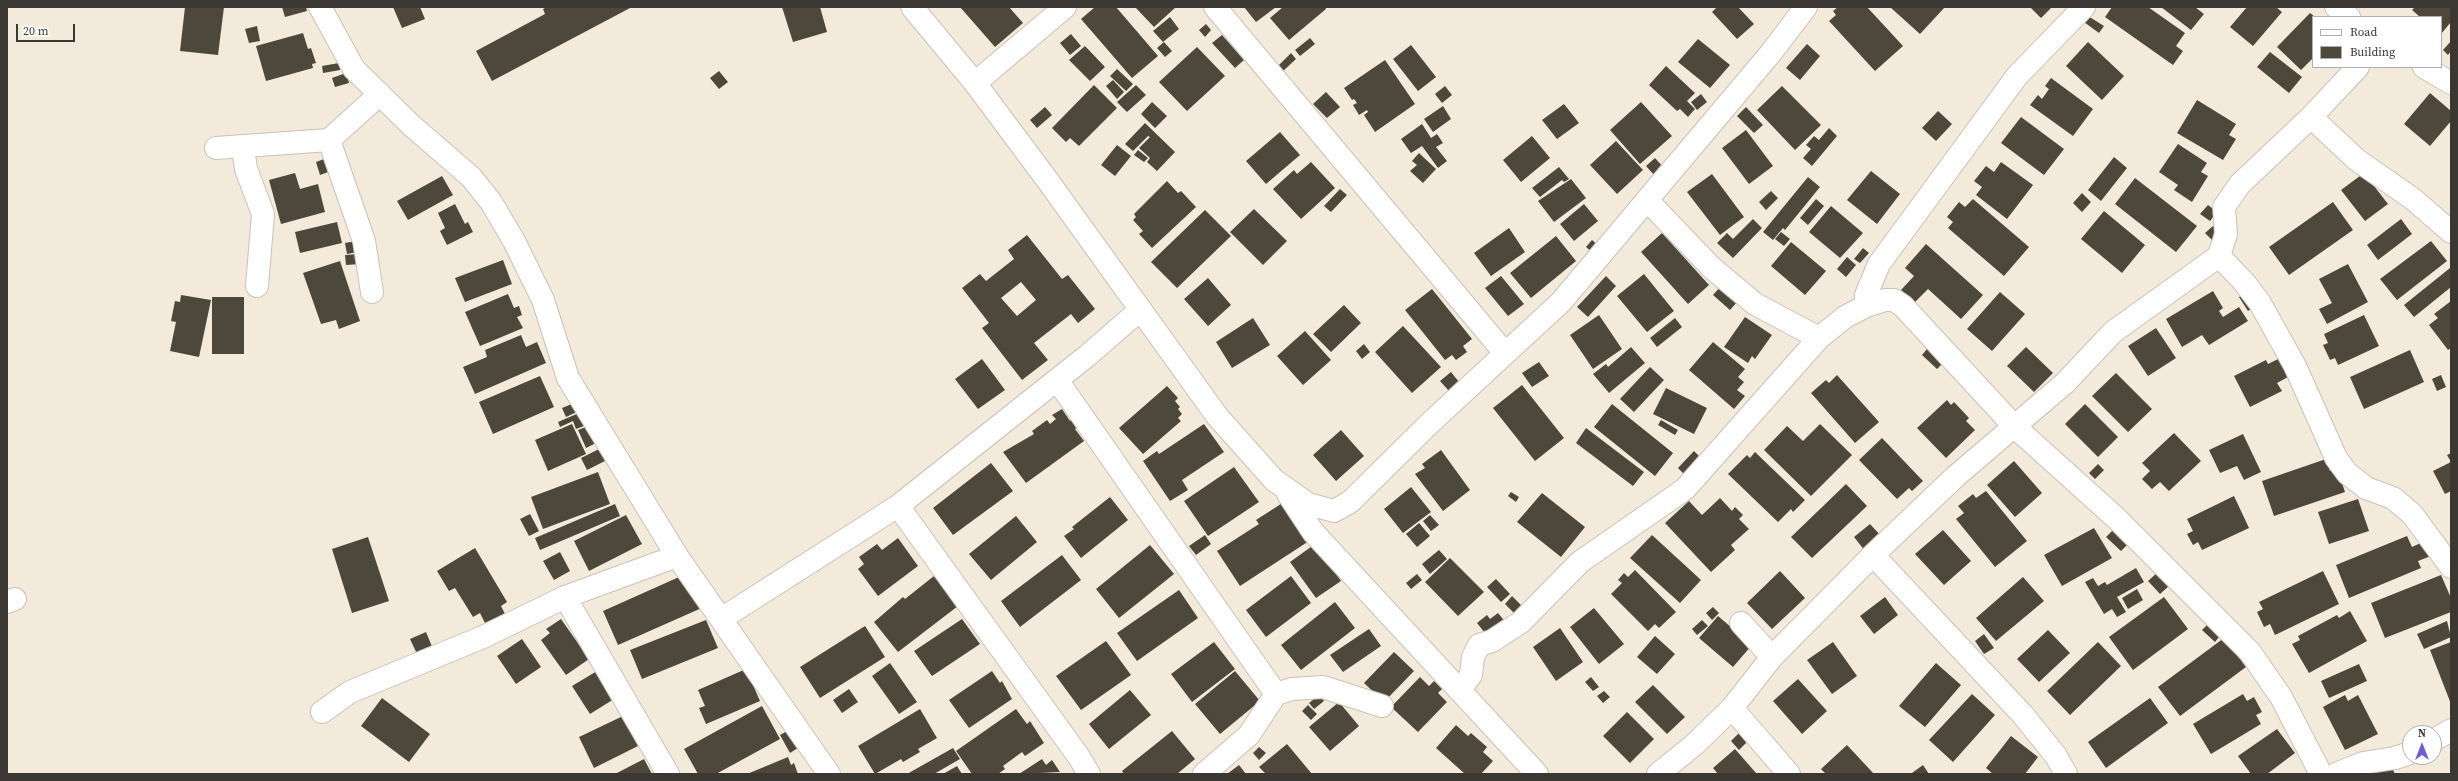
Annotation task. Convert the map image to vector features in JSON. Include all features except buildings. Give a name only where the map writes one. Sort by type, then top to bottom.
[{"type":"street","points":[[320,7],[354,69],[411,125],[471,177],[491,202],[514,241],[542,300],[568,378],[677,556],[829,774]]},
{"type":"street","points":[[912,7],[975,84],[1048,181],[1217,416],[1274,480],[1308,504],[1334,511],[1350,502],[1504,352],[1561,302],[1770,54],[1806,7]]},
{"type":"street","points":[[975,84],[1065,7]]},
{"type":"street","points":[[1215,7],[1504,352]]},
{"type":"street","points":[[1866,306],[1866,295],[1879,264],[2018,76],[2084,7]]},
{"type":"street","points":[[2336,7],[2348,16]]},
{"type":"street","points":[[1658,774],[1695,744],[1732,708],[1772,657],[1873,555],[1956,476],[2015,427],[2065,382],[2113,332],[2219,256],[2226,234],[2224,207],[2240,184],[2311,117],[2357,68]]},
{"type":"street","points":[[2426,68],[2451,83]]},
{"type":"street","points":[[216,148],[243,148],[329,140],[380,94]]},
{"type":"street","points":[[2311,117],[2356,160],[2413,199],[2451,232]]},
{"type":"street","points":[[329,140],[364,241],[372,292]]},
{"type":"street","points":[[243,148],[246,169],[263,214],[257,286]]},
{"type":"street","points":[[1647,200],[1712,268],[1755,304],[1819,338]]},
{"type":"street","points":[[2219,256],[2244,282],[2260,303],[2295,366],[2336,458],[2347,473],[2366,488],[2393,498],[2412,514],[2451,567]]},
{"type":"street","points":[[1457,688],[1465,683],[1470,675],[1474,657],[1479,645],[1492,641],[1521,622],[1580,562],[1685,489],[1819,338],[1845,317],[1866,306],[1885,300],[1894,300],[1903,306],[2015,427],[2116,518],[2250,652],[2281,697],[2321,774]]},
{"type":"street","points":[[721,619],[898,506],[1057,380],[1140,310]]},
{"type":"street","points":[[1057,380],[1106,447],[1187,569],[1276,694]]},
{"type":"street","points":[[1281,485],[1313,532],[1537,774]]},
{"type":"street","points":[[898,506],[1079,757],[1089,774]]},
{"type":"street","points":[[1873,555],[2023,715],[2056,756],[2066,774]]},
{"type":"street","points":[[322,712],[350,692],[483,637],[565,597],[677,556]]},
{"type":"street","points":[[565,597],[668,774]]},
{"type":"street","points":[[1741,622],[1772,657]]},
{"type":"street","points":[[1204,774],[1248,735],[1276,694],[1292,689],[1323,686],[1382,706]]},
{"type":"street","points":[[1732,708],[1789,774]]},
{"type":"street","points":[[2442,735],[2451,730]]},
{"type":"street","points":[[2336,774],[2363,763],[2402,756]]}]
